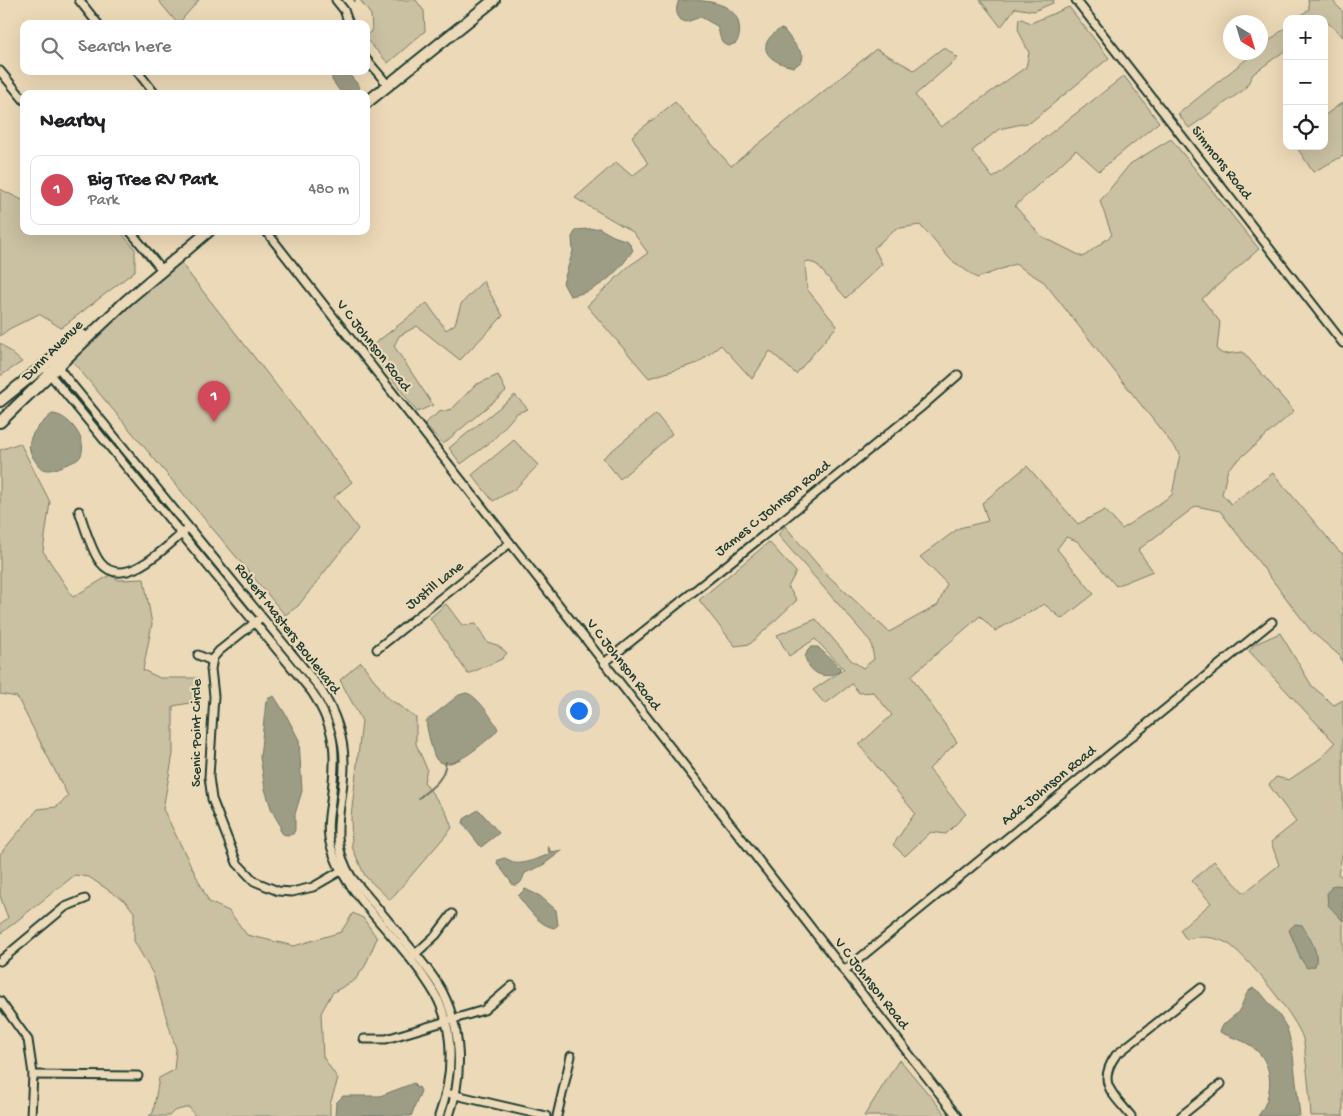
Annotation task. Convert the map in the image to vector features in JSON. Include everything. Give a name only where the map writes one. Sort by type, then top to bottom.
[{"type":"main road","points":[[370,100],[494,0]]},
{"type":"main road","name":"Dunn Avenue","points":[[0,422],[50,375],[55,363],[205,235]]},
{"type":"main road","name":"Dunn Avenue","points":[[0,401],[43,366],[55,363]]},
{"type":"street","points":[[79,0],[95,20]]},
{"type":"street","points":[[336,0],[348,20]]},
{"type":"street","name":"Simmons Road","points":[[1076,0],[1343,343]]},
{"type":"street","points":[[370,64],[388,85]]},
{"type":"street","points":[[0,71],[20,95]]},
{"type":"street","points":[[140,75],[152,90]]},
{"type":"street","points":[[133,235],[162,270]]},
{"type":"street","name":"V C Johnson Road","points":[[269,235],[957,1116]]},
{"type":"street","name":"Robert Masters Boulevard","points":[[55,363],[319,687],[334,713],[340,730],[344,763],[337,822],[344,870]]},
{"type":"street","name":"Robert Masters Boulevard","points":[[43,366],[312,692],[328,719],[334,748],[335,768],[328,830],[330,844],[344,870],[413,957],[436,995],[445,1022],[451,1064],[446,1093],[439,1116]]},
{"type":"street","name":"James C Johnson Road","points":[[604,663],[778,524],[958,375]]},
{"type":"street","points":[[80,511],[96,555],[104,566],[117,573],[138,568],[189,528]]},
{"type":"street","name":"Justill Lane","points":[[377,649],[510,543]]},
{"type":"street","name":"Scenic Point Circle","points":[[262,617],[219,651],[212,661],[214,696],[209,777],[212,799],[237,863],[254,881],[280,892],[292,892],[312,887],[344,870]]},
{"type":"street","name":"Ada Johnson Road","points":[[844,971],[1272,622]]},
{"type":"street","points":[[198,655],[212,661]]},
{"type":"street","points":[[0,961],[65,908],[85,899]]},
{"type":"street","points":[[413,957],[436,935],[452,914]]},
{"type":"street","name":"Robert Masters Boulevard","points":[[413,957],[430,972],[443,992],[453,1019],[458,1048],[459,1074],[449,1116]]},
{"type":"street","points":[[364,1039],[386,1039],[484,1010],[512,986]]},
{"type":"street","points":[[1131,1116],[1109,1088],[1106,1077],[1108,1066],[1116,1055],[1201,988]]},
{"type":"street","points":[[0,1001],[28,1040],[33,1075],[31,1116]]},
{"type":"street","points":[[557,1116],[571,1056]]},
{"type":"street","points":[[33,1075],[138,1076]]},
{"type":"street","points":[[1181,1116],[1221,1084]]},
{"type":"street","points":[[446,1093],[546,1116]]},
{"type":"shaded area","points":[[158,0],[199,0],[182,20],[175,20]]},
{"type":"shaded area","points":[[360,0],[416,0],[424,11],[425,31],[388,63],[370,43],[370,32],[372,31],[371,15]]},
{"type":"shaded area","points":[[679,0],[706,1],[724,6],[731,11],[739,25],[736,43],[729,46],[725,44],[721,40],[717,26],[701,17],[686,22],[681,20],[677,10]]},
{"type":"shaded area","points":[[980,0],[1054,0],[1053,3],[1034,11],[1015,8],[1001,27]]},
{"type":"shaded area","points":[[1308,0],[1332,0],[1343,12],[1343,37],[1328,23],[1328,15],[1301,15],[1309,9]]},
{"type":"shaded area","points":[[1069,7],[1109,58],[1031,122],[999,129],[972,151],[993,178],[1124,76],[1159,122],[1099,171],[1076,150],[1015,206],[1041,236],[1083,257],[1112,235],[1100,201],[1130,164],[1171,139],[1259,249],[1202,299],[1220,322],[1217,350],[1223,354],[1243,352],[1294,411],[1228,469],[1222,494],[1231,504],[1273,473],[1343,554],[1343,664],[1340,656],[1311,631],[1220,511],[1196,506],[1138,550],[1153,571],[1116,586],[1077,541],[1066,537],[1057,549],[1094,594],[1062,619],[1044,604],[995,631],[980,616],[911,676],[957,742],[929,769],[966,814],[946,834],[931,832],[905,856],[893,845],[915,813],[859,745],[892,715],[873,692],[859,693],[852,684],[825,704],[813,690],[844,669],[815,639],[789,656],[777,635],[816,619],[851,660],[863,668],[874,659],[871,642],[778,535],[785,526],[823,571],[889,632],[938,605],[947,584],[920,557],[959,528],[988,521],[982,503],[1027,466],[1078,524],[1105,510],[1122,529],[1172,495],[1180,454],[1044,282],[1015,264],[977,278],[951,260],[920,225],[895,229],[874,248],[882,264],[846,298],[816,264],[805,261],[807,289],[837,326],[796,374],[770,351],[752,379],[721,345],[698,363],[649,378],[587,306],[629,266],[648,253],[633,232],[575,198],[616,162],[632,176],[648,164],[632,136],[675,102],[731,166],[876,49],[914,70],[944,47],[958,58],[915,95],[941,127],[1026,67],[1029,53],[1018,29],[1019,18],[1031,23]]},
{"type":"shaded area","points":[[780,29],[784,30],[803,55],[802,61],[794,67],[785,65],[772,58],[766,48],[767,42]]},
{"type":"shaded area","points":[[1283,29],[1283,52],[1253,74],[1245,89],[1189,128],[1178,114],[1245,60],[1268,60],[1268,42]]},
{"type":"shaded area","points":[[335,75],[350,75],[360,87],[358,90],[339,90],[332,77]]},
{"type":"shaded area","points":[[1343,102],[1343,156],[1313,172],[1299,150],[1328,150],[1328,113]]},
{"type":"shaded area","points":[[0,189],[20,199],[20,235],[123,235],[135,249],[135,271],[61,328],[39,314],[9,329],[0,336]]},
{"type":"shaded area","points":[[599,228],[613,236],[628,241],[633,250],[614,274],[598,286],[570,296],[563,283],[573,251],[572,237],[576,230]]},
{"type":"shaded area","points":[[180,262],[352,482],[334,497],[358,529],[298,606],[285,615],[73,362],[73,359],[105,326]]},
{"type":"shaded area","points":[[483,281],[503,316],[460,360],[417,326],[399,336],[394,346],[433,405],[417,412],[369,348],[427,303],[446,330],[455,324],[461,304]]},
{"type":"shaded area","points":[[0,343],[22,362],[0,376]]},
{"type":"shaded area","points":[[498,375],[506,391],[443,444],[424,424],[439,412],[452,409],[475,385]]},
{"type":"shaded area","points":[[515,395],[528,409],[517,413],[492,441],[461,464],[449,448]]},
{"type":"shaded area","points":[[52,414],[65,418],[76,429],[80,436],[82,451],[79,459],[56,469],[46,470],[37,464],[29,448],[32,435]]},
{"type":"shaded area","points":[[656,414],[672,434],[620,479],[603,458]]},
{"type":"shaded area","points":[[514,440],[538,465],[515,489],[493,501],[472,475]]},
{"type":"shaded area","points":[[20,443],[50,502],[43,551],[73,597],[110,575],[119,580],[144,579],[152,624],[143,670],[160,678],[199,678],[201,701],[173,706],[173,754],[163,809],[209,902],[229,911],[247,935],[294,946],[341,932],[353,913],[363,918],[377,938],[365,966],[355,980],[332,993],[321,1013],[323,1057],[338,1079],[330,1104],[330,1116],[195,1116],[189,1107],[174,1111],[169,1116],[149,1116],[153,1113],[159,1078],[174,1070],[176,1049],[153,974],[134,941],[134,912],[126,902],[89,877],[75,875],[0,934],[0,924],[8,918],[0,896],[0,854],[38,809],[56,807],[68,796],[17,697],[0,694],[0,450]]},
{"type":"shaded area","points":[[769,542],[796,572],[788,587],[797,600],[750,644],[735,646],[699,600]]},
{"type":"shaded area","points":[[446,604],[462,625],[476,624],[487,642],[497,645],[507,653],[502,659],[468,674],[430,618]]},
{"type":"shaded area","points":[[1280,633],[1312,686],[1334,705],[1343,700],[1343,851],[1338,874],[1343,877],[1343,1116],[1311,1116],[1303,1039],[1282,1002],[1258,972],[1227,943],[1206,937],[1186,939],[1180,930],[1211,903],[1192,881],[1214,861],[1244,893],[1279,865],[1271,842],[1296,822],[1269,785],[1276,777],[1289,780],[1321,758],[1335,743],[1249,651],[1255,644]]},
{"type":"shaded area","points":[[812,647],[818,647],[840,668],[840,671],[829,675],[814,672],[805,657],[808,650]]},
{"type":"shaded area","points":[[361,662],[387,697],[416,718],[416,744],[427,769],[424,782],[446,812],[452,828],[390,900],[365,876],[352,847],[351,817],[362,721],[340,680]]},
{"type":"shaded area","points":[[466,693],[479,702],[498,729],[466,756],[457,761],[442,763],[434,756],[426,721],[459,695]]},
{"type":"shaded area","points":[[274,696],[299,740],[302,791],[295,814],[295,830],[293,834],[287,835],[283,834],[280,830],[280,825],[272,811],[265,789],[260,757],[266,701]]},
{"type":"shaded area","points":[[478,810],[499,833],[481,847],[463,824],[464,819]]},
{"type":"shaded area","points":[[548,846],[551,852],[563,850],[543,865],[525,873],[518,884],[513,885],[497,863],[498,860],[504,858],[514,863],[538,859],[549,854]]},
{"type":"shaded area","points":[[1332,886],[1343,886],[1343,921],[1328,905],[1327,894]]},
{"type":"shaded area","points":[[525,889],[540,896],[556,910],[558,925],[554,928],[548,926],[534,915],[518,896]]},
{"type":"shaded area","points":[[1295,924],[1302,925],[1313,945],[1316,955],[1315,966],[1307,968],[1301,959],[1289,930]]},
{"type":"shaded area","points":[[1253,988],[1260,992],[1287,1028],[1292,1047],[1300,1116],[1258,1116],[1267,1100],[1269,1091],[1269,1073],[1266,1064],[1251,1046],[1220,1032],[1225,1023],[1238,1012],[1246,995]]},
{"type":"shaded area","points":[[900,1060],[947,1116],[864,1116]]},
{"type":"shaded area","points":[[414,1083],[416,1088],[419,1087],[421,1091],[411,1116],[335,1116],[336,1103],[343,1096],[380,1096]]},
{"type":"waterway","points":[[419,798],[440,779],[446,762]]},
{"type":"place","name":"Big Tree RV Park","points":[[214,422]]}]
